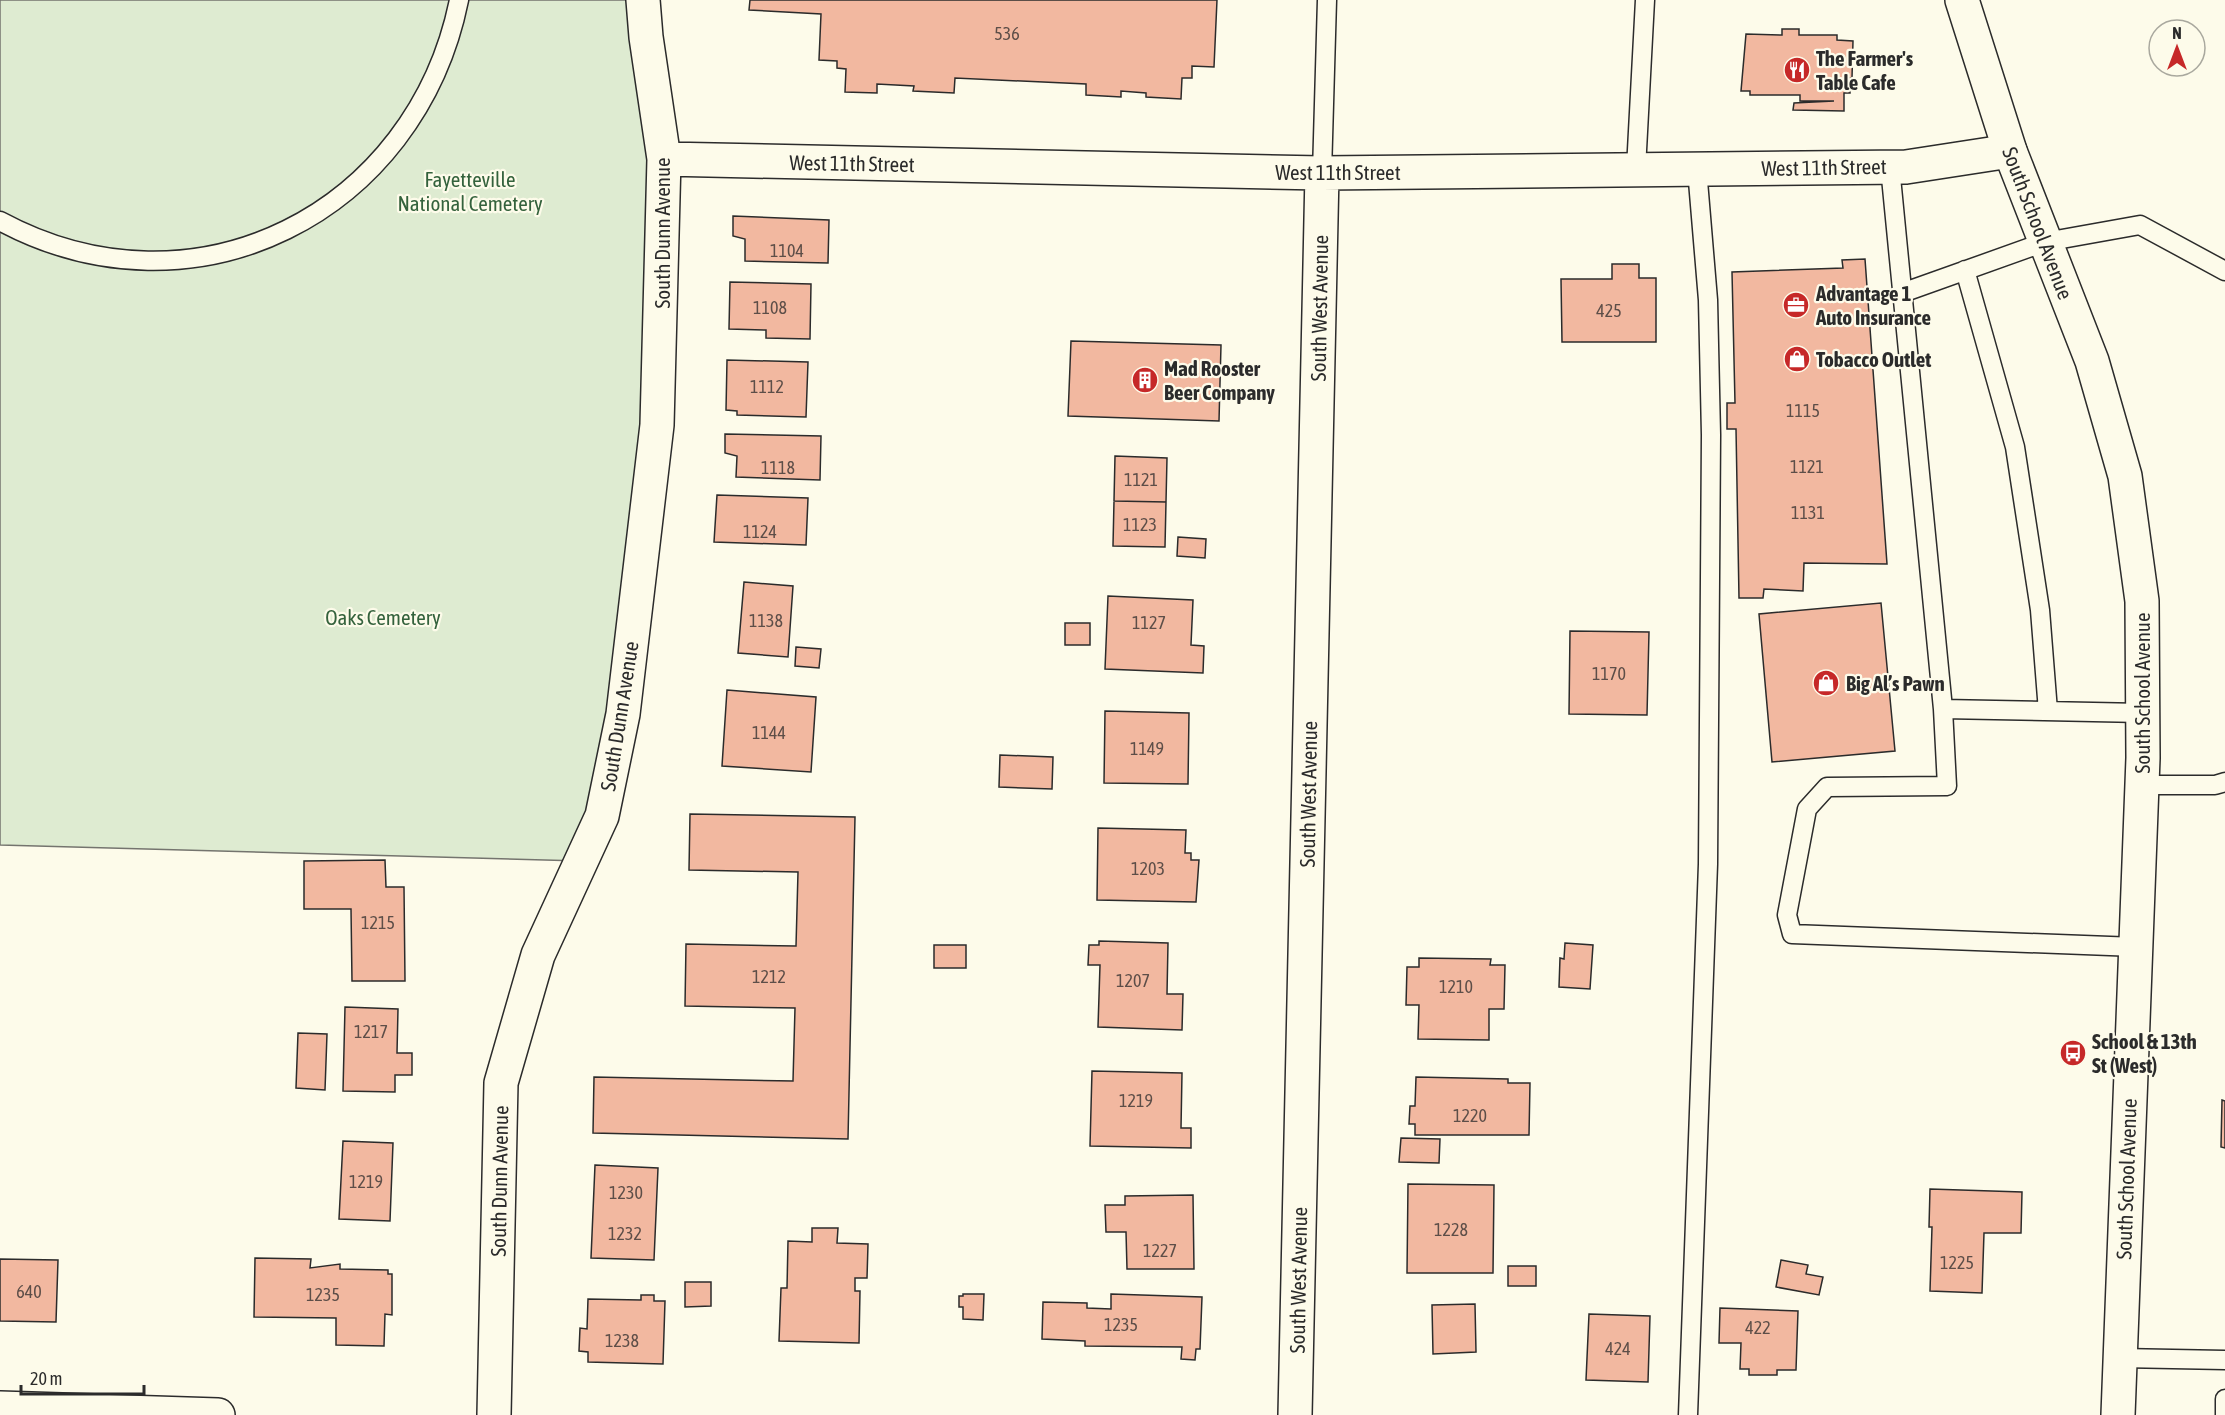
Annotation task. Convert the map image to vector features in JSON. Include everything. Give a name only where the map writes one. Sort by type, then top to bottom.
[{"type":"street","name":"South Dunn Avenue","points":[[494,1415],[501,1083],[538,955],[603,816],[624,714],[657,425],[664,159],[646,37],[643,0]]},
{"type":"street","name":"South School Avenue","points":[[1962,0],[2010,151],[2092,361],[2125,476],[2142,601],[2142,785],[2118,1415]]},
{"type":"street","name":"West 11th Street","points":[[664,159],[1322,173],[1890,167],[2010,151]]},
{"type":"street","name":"South West Avenue","points":[[1295,1415],[1322,173]]},
{"type":"street","points":[[0,1408],[218,1415]]},
{"type":"lane","points":[[0,221],[43,241],[71,250],[130,260],[161,261],[202,256],[252,244],[280,233],[307,219],[358,183],[399,139],[432,87],[453,30],[459,0]]},
{"type":"lane","points":[[1322,173],[1327,0]]},
{"type":"lane","points":[[1636,170],[1645,0]]},
{"type":"lane","points":[[1890,167],[1943,709],[1947,786],[1827,787],[1807,809],[1787,915],[1792,934],[2136,947]]},
{"type":"lane","points":[[1688,1415],[1708,864],[1711,435],[1708,300],[1697,169]]},
{"type":"lane","points":[[1902,293],[2045,242],[2140,225],[2225,271]]},
{"type":"lane","points":[[1965,270],[2015,447],[2040,610],[2048,711]]},
{"type":"lane","points":[[1943,709],[2142,713]]},
{"type":"lane","points":[[2142,785],[2215,785],[2225,782]]},
{"type":"lane","points":[[2120,1358],[2225,1360]]},
{"type":"lane","points":[[2224,1415],[2225,1399]]},
{"type":"green space","points":[[0,0],[643,0],[657,425],[581,861],[0,845]]},
{"type":"building","points":[[750,0],[1217,0],[1214,67],[1192,66],[1192,78],[1182,78],[1181,99],[1146,97],[1146,93],[1121,91],[1121,97],[1086,95],[1086,84],[955,78],[954,93],[913,91],[914,86],[877,84],[877,93],[845,92],[846,69],[837,68],[837,61],[819,60],[821,14],[749,10]]},
{"type":"building","name":"The Farmer's Table Cafe","points":[[1782,29],[1799,29],[1799,35],[1837,35],[1837,40],[1853,41],[1852,78],[1850,78],[1850,93],[1844,93],[1844,111],[1793,110],[1794,103],[1834,101],[1800,101],[1800,95],[1750,95],[1750,91],[1741,91],[1746,34],[1782,35]]},
{"type":"building","points":[[733,216],[829,220],[828,263],[745,261],[745,239],[733,236]]},
{"type":"building","points":[[1865,259],[1887,564],[1804,563],[1803,591],[1764,589],[1763,598],[1739,598],[1736,429],[1727,429],[1727,403],[1735,403],[1732,272],[1843,268],[1842,260]]},
{"type":"building","points":[[1612,264],[1639,264],[1639,278],[1656,278],[1656,342],[1562,342],[1561,279],[1612,279]]},
{"type":"building","points":[[730,282],[811,284],[810,339],[766,338],[766,330],[729,329]]},
{"type":"building","name":"Mad Rooster Beer Company","points":[[1071,341],[1221,345],[1219,421],[1068,416]]},
{"type":"building","points":[[727,360],[808,362],[806,417],[737,415],[737,411],[726,410]]},
{"type":"building","points":[[725,434],[821,436],[820,480],[736,477],[737,456],[725,453]]},
{"type":"building","points":[[1115,456],[1167,458],[1166,502],[1114,501]]},
{"type":"building","points":[[717,495],[808,498],[806,545],[714,542]]},
{"type":"building","points":[[1114,501],[1166,502],[1165,547],[1113,546]]},
{"type":"building","points":[[1178,537],[1206,539],[1205,558],[1177,556]]},
{"type":"building","points":[[744,582],[793,586],[788,657],[738,653]]},
{"type":"building","points":[[1108,596],[1193,600],[1191,645],[1204,646],[1203,673],[1105,669]]},
{"type":"building","name":"Big Al’s Pawn","points":[[1881,603],[1895,751],[1772,762],[1759,614]]},
{"type":"building","points":[[1065,623],[1090,623],[1090,645],[1065,645]]},
{"type":"building","points":[[1570,631],[1649,632],[1647,715],[1569,714]]},
{"type":"building","points":[[796,647],[821,649],[819,668],[795,666]]},
{"type":"building","points":[[727,690],[816,697],[811,772],[722,766]]},
{"type":"building","points":[[1105,711],[1189,713],[1188,784],[1104,783]]},
{"type":"building","points":[[1000,755],[1053,757],[1052,789],[999,787]]},
{"type":"building","points":[[690,814],[855,817],[848,1139],[593,1133],[594,1077],[793,1081],[795,1008],[685,1006],[686,944],[796,946],[798,872],[689,870]]},
{"type":"building","points":[[1098,828],[1186,830],[1185,853],[1191,853],[1191,860],[1199,860],[1196,902],[1097,900]]},
{"type":"building","points":[[385,860],[386,887],[404,887],[405,981],[352,981],[351,909],[304,909],[304,861]]},
{"type":"building","points":[[1099,941],[1168,943],[1167,994],[1183,994],[1182,1030],[1098,1027],[1100,965],[1088,965],[1089,945],[1099,945]]},
{"type":"building","points":[[1565,943],[1593,945],[1590,989],[1559,987],[1560,958],[1564,959]]},
{"type":"building","points":[[934,945],[966,945],[966,968],[934,968]]},
{"type":"building","points":[[1419,958],[1491,959],[1490,965],[1505,965],[1504,1009],[1489,1009],[1489,1040],[1418,1039],[1419,1005],[1406,1005],[1407,967],[1419,967]]},
{"type":"building","points":[[345,1007],[398,1009],[397,1053],[412,1053],[412,1075],[395,1075],[395,1092],[343,1091]]},
{"type":"building","points":[[298,1033],[327,1034],[325,1090],[296,1088]]},
{"type":"building","points":[[1092,1071],[1182,1073],[1181,1128],[1191,1128],[1191,1148],[1090,1146]]},
{"type":"building","points":[[1416,1077],[1508,1079],[1508,1083],[1530,1083],[1529,1135],[1415,1135],[1415,1124],[1409,1124],[1410,1106],[1415,1106]]},
{"type":"building","points":[[2222,1100],[2225,1101],[2225,1148],[2221,1147]]},
{"type":"building","points":[[1401,1138],[1440,1139],[1439,1163],[1399,1162]]},
{"type":"building","points":[[343,1141],[393,1143],[390,1221],[339,1219]]},
{"type":"building","points":[[595,1165],[658,1168],[654,1260],[591,1258]]},
{"type":"building","points":[[1408,1184],[1494,1185],[1493,1273],[1407,1273]]},
{"type":"building","points":[[1930,1189],[2022,1192],[2021,1233],[1984,1233],[1982,1293],[1930,1291],[1932,1227],[1929,1227]]},
{"type":"building","points":[[1193,1195],[1194,1269],[1127,1269],[1126,1232],[1106,1232],[1105,1205],[1125,1205],[1125,1196]]},
{"type":"building","points":[[812,1228],[838,1228],[837,1243],[868,1244],[867,1278],[855,1278],[855,1291],[860,1291],[859,1343],[779,1341],[781,1288],[787,1288],[788,1241],[812,1242]]},
{"type":"building","points":[[255,1258],[311,1259],[310,1268],[340,1264],[340,1269],[388,1270],[388,1274],[392,1274],[392,1315],[385,1314],[384,1346],[336,1345],[336,1318],[254,1317]]},
{"type":"building","points":[[0,1259],[58,1260],[56,1322],[0,1321]]},
{"type":"building","points":[[1781,1260],[1808,1265],[1806,1274],[1823,1277],[1819,1295],[1776,1287]]},
{"type":"building","points":[[1508,1266],[1536,1266],[1536,1286],[1508,1286]]},
{"type":"building","points":[[685,1282],[711,1282],[711,1306],[685,1307]]},
{"type":"building","points":[[984,1294],[983,1320],[963,1319],[963,1307],[959,1307],[959,1296]]},
{"type":"building","points":[[1111,1294],[1202,1297],[1200,1349],[1196,1349],[1195,1360],[1181,1359],[1182,1347],[1085,1346],[1085,1341],[1042,1339],[1043,1302],[1087,1303],[1087,1308],[1111,1309]]},
{"type":"building","points":[[641,1295],[654,1295],[654,1301],[665,1301],[663,1364],[588,1362],[588,1352],[579,1351],[580,1328],[587,1329],[588,1299],[641,1300]]},
{"type":"building","points":[[1475,1304],[1476,1352],[1433,1354],[1432,1305]]},
{"type":"building","points":[[1720,1308],[1798,1311],[1796,1370],[1777,1370],[1777,1375],[1749,1375],[1749,1369],[1740,1369],[1741,1343],[1719,1343]]},
{"type":"building","points":[[1589,1314],[1650,1316],[1648,1382],[1586,1380]]},
{"type":"place","name":"The Farmer's Table Cafe","points":[[1797,70]]},
{"type":"place","name":"Advantage 1 Auto Insurance","points":[[1796,305]]},
{"type":"place","name":"Tobacco Outlet","points":[[1797,359]]},
{"type":"place","name":"Mad Rooster Beer Company","points":[[1145,380]]},
{"type":"place","name":"Big Al’s Pawn","points":[[1826,683]]},
{"type":"place","name":"School & 13th St (West)","points":[[2073,1053]]},
{"type":"park label","name":"Fayetteville National Cemetery","points":[[470,191]]},
{"type":"park label","name":"Oaks Cemetery","points":[[383,617]]}]
